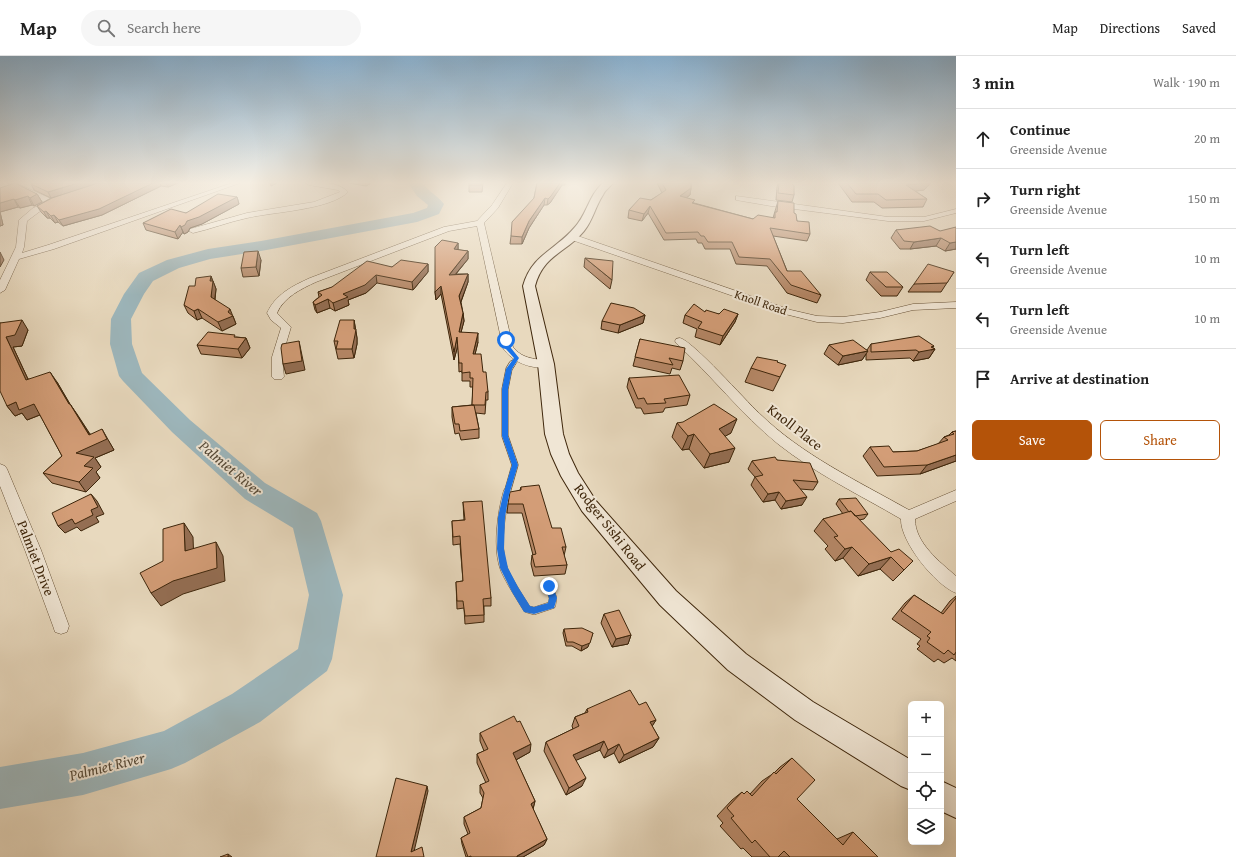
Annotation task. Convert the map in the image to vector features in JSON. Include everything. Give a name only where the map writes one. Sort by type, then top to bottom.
[{"type":"main road","name":"Rodger Sishi Road","points":[[586,220],[572,237],[544,258],[537,266],[530,278],[529,286],[542,340],[554,434],[560,454],[570,476],[589,506],[668,598],[737,662],[804,712],[908,774]]},
{"type":"main road","points":[[944,797],[956,804]]},
{"type":"street","points":[[0,290],[20,247],[24,220]]},
{"type":"street","points":[[16,257],[51,247],[128,220]]},
{"type":"street","points":[[193,231],[232,220]]},
{"type":"street","points":[[278,377],[277,357],[286,327],[275,318],[272,313],[276,304],[288,293],[313,280],[447,229],[480,223],[482,220]]},
{"type":"street","points":[[480,223],[507,344],[512,354],[517,358],[533,363],[546,364]]},
{"type":"street","name":"Knoll Road","points":[[572,237],[788,312],[817,319],[843,320],[880,315],[913,307],[956,305]]},
{"type":"street","name":"Knoll Place","points":[[680,341],[759,420],[784,442],[820,466],[908,516]]},
{"type":"street","name":"Palmiet Drive","points":[[0,469],[33,550],[61,626]]},
{"type":"street","points":[[956,496],[908,516],[906,522],[913,539],[926,557],[956,586]]},
{"type":"lane","points":[[517,358],[509,369],[505,389],[505,436],[515,465],[506,495],[502,517],[500,549],[504,568],[527,609],[534,611],[552,605],[553,598],[549,586]]},
{"type":"building","points":[[148,220],[189,220],[185,225],[181,227],[180,225],[175,232],[143,223]]},
{"type":"building","points":[[513,220],[529,220],[522,237],[511,236],[512,222]]},
{"type":"building","points":[[659,220],[797,220],[809,222],[810,234],[770,228],[787,271],[801,271],[821,295],[791,285],[770,259],[739,257],[732,242],[708,242],[704,236],[701,236],[698,232],[666,233]]},
{"type":"building","points":[[930,226],[940,231],[956,227],[956,242],[950,243],[941,238],[914,242],[904,241],[896,230]]},
{"type":"building","points":[[442,240],[458,243],[454,249],[468,251],[449,275],[468,274],[459,296],[463,313],[459,332],[478,333],[473,354],[481,354],[483,372],[486,372],[488,392],[486,392],[485,405],[472,405],[473,378],[470,378],[470,372],[462,373],[462,363],[459,363],[457,337],[454,352],[441,286],[435,292],[435,247]]},
{"type":"building","points":[[258,251],[256,267],[241,268],[244,252]]},
{"type":"building","points":[[585,258],[613,261],[612,280]]},
{"type":"building","points":[[401,260],[428,264],[412,282],[376,275],[365,285],[343,294],[348,297],[333,303],[328,299],[315,305],[313,302],[322,295],[318,292],[332,287],[367,261],[392,267]]},
{"type":"building","points":[[928,264],[954,272],[947,283],[914,284]]},
{"type":"building","points":[[870,272],[887,272],[903,287],[886,287]]},
{"type":"building","points":[[211,276],[210,281],[213,281],[211,297],[230,309],[228,312],[233,316],[218,322],[198,309],[194,311],[184,305],[189,286],[195,286],[196,278]]},
{"type":"building","points":[[611,303],[634,308],[645,315],[620,325],[602,321]]},
{"type":"building","points":[[694,304],[705,312],[706,310],[719,314],[724,309],[738,314],[723,336],[698,328],[702,322],[685,315]]},
{"type":"building","points":[[22,320],[15,335],[6,337],[26,380],[50,372],[89,435],[102,429],[107,439],[76,453],[94,457],[84,466],[93,468],[79,482],[43,473],[62,456],[34,404],[19,410],[16,402],[7,406],[0,391],[0,323]]},
{"type":"building","points":[[340,320],[354,320],[354,329],[356,329],[352,349],[336,349],[338,341],[334,341]]},
{"type":"building","points":[[208,332],[235,335],[234,337],[246,338],[238,349],[197,345]]},
{"type":"building","points":[[919,336],[934,346],[931,347],[935,349],[919,352],[916,350],[871,352],[871,344]]},
{"type":"building","points":[[640,339],[685,348],[683,361],[669,358],[673,365],[635,357]]},
{"type":"building","points":[[853,340],[868,351],[843,356],[829,345]]},
{"type":"building","points":[[299,341],[302,361],[283,364],[282,344]]},
{"type":"building","points":[[757,357],[778,361],[777,362],[786,365],[780,377],[751,368]]},
{"type":"building","points":[[679,375],[690,395],[664,399],[666,403],[647,404],[644,398],[638,399],[629,378]]},
{"type":"building","points":[[714,404],[737,419],[719,429],[735,448],[710,454],[694,434],[688,436],[677,423],[683,422]]},
{"type":"building","points":[[474,405],[479,429],[460,431],[459,424],[455,424],[452,407]]},
{"type":"building","points":[[956,431],[956,455],[927,465],[884,467],[870,447],[889,446],[893,452],[917,451],[948,440],[944,437],[954,434],[952,432]]},
{"type":"building","points":[[775,457],[777,460],[810,463],[818,482],[793,480],[807,497],[786,501],[779,492],[768,494],[755,477],[763,475],[752,461]]},
{"type":"building","points":[[539,485],[552,528],[561,528],[566,547],[562,547],[567,565],[535,567],[532,555],[536,554],[523,504],[508,504],[510,492],[521,490],[521,487]]},
{"type":"building","points":[[91,494],[98,507],[91,510],[93,515],[75,524],[72,519],[58,526],[52,513]]},
{"type":"building","points":[[856,498],[868,514],[855,516],[851,511],[849,512],[839,499]]},
{"type":"building","points":[[482,501],[491,598],[483,599],[484,615],[465,616],[463,601],[457,601],[456,582],[463,581],[460,536],[453,537],[452,521],[465,520],[463,502]]},
{"type":"building","points":[[851,511],[891,552],[899,549],[913,561],[904,570],[891,557],[869,564],[852,547],[845,549],[834,537],[838,536],[823,519]]},
{"type":"building","points":[[184,523],[185,551],[216,542],[217,568],[173,581],[151,593],[140,573],[163,561],[163,529]]},
{"type":"building","points":[[914,595],[943,614],[956,598],[956,652],[954,655],[948,650],[944,654],[927,642],[930,638],[927,636],[931,632],[901,611]]},
{"type":"building","points":[[619,610],[631,635],[616,639],[604,614]]},
{"type":"building","points":[[582,628],[593,633],[590,643],[582,646],[573,642],[567,642],[564,629]]},
{"type":"building","points":[[630,690],[639,705],[646,702],[656,720],[650,722],[659,738],[624,755],[619,744],[608,750],[604,741],[573,755],[586,778],[569,788],[546,742],[579,726],[575,717],[588,712],[587,709]]},
{"type":"building","points":[[514,716],[517,722],[520,721],[531,744],[513,753],[535,801],[531,804],[547,839],[517,857],[468,857],[461,838],[470,833],[464,817],[481,808],[484,793],[480,785],[489,781],[477,754],[488,749],[480,733]]},
{"type":"building","points":[[792,758],[815,780],[797,799],[843,845],[853,832],[878,857],[790,857],[784,851],[778,857],[770,857],[755,840],[752,843],[731,818],[734,816],[727,808],[742,792],[744,794],[747,791],[752,796],[774,772],[776,774]]},
{"type":"building","points":[[396,778],[427,786],[411,852],[422,847],[424,857],[376,857]]},
{"type":"building","points":[[228,854],[228,857],[220,857]]},
{"type":"waterway","name":"Palmiet River","points":[[0,788],[83,774],[171,749],[246,708],[314,659],[326,595],[306,521],[255,491],[181,426],[131,376],[121,344],[121,319],[134,294],[146,277],[173,264],[208,254],[261,246],[399,220]]},
{"type":"route","points":[[506,340],[508,348],[517,358],[509,369],[505,389],[505,436],[515,465],[506,495],[502,517],[500,549],[504,568],[527,609],[534,611],[552,605],[553,598],[549,586]]}]
